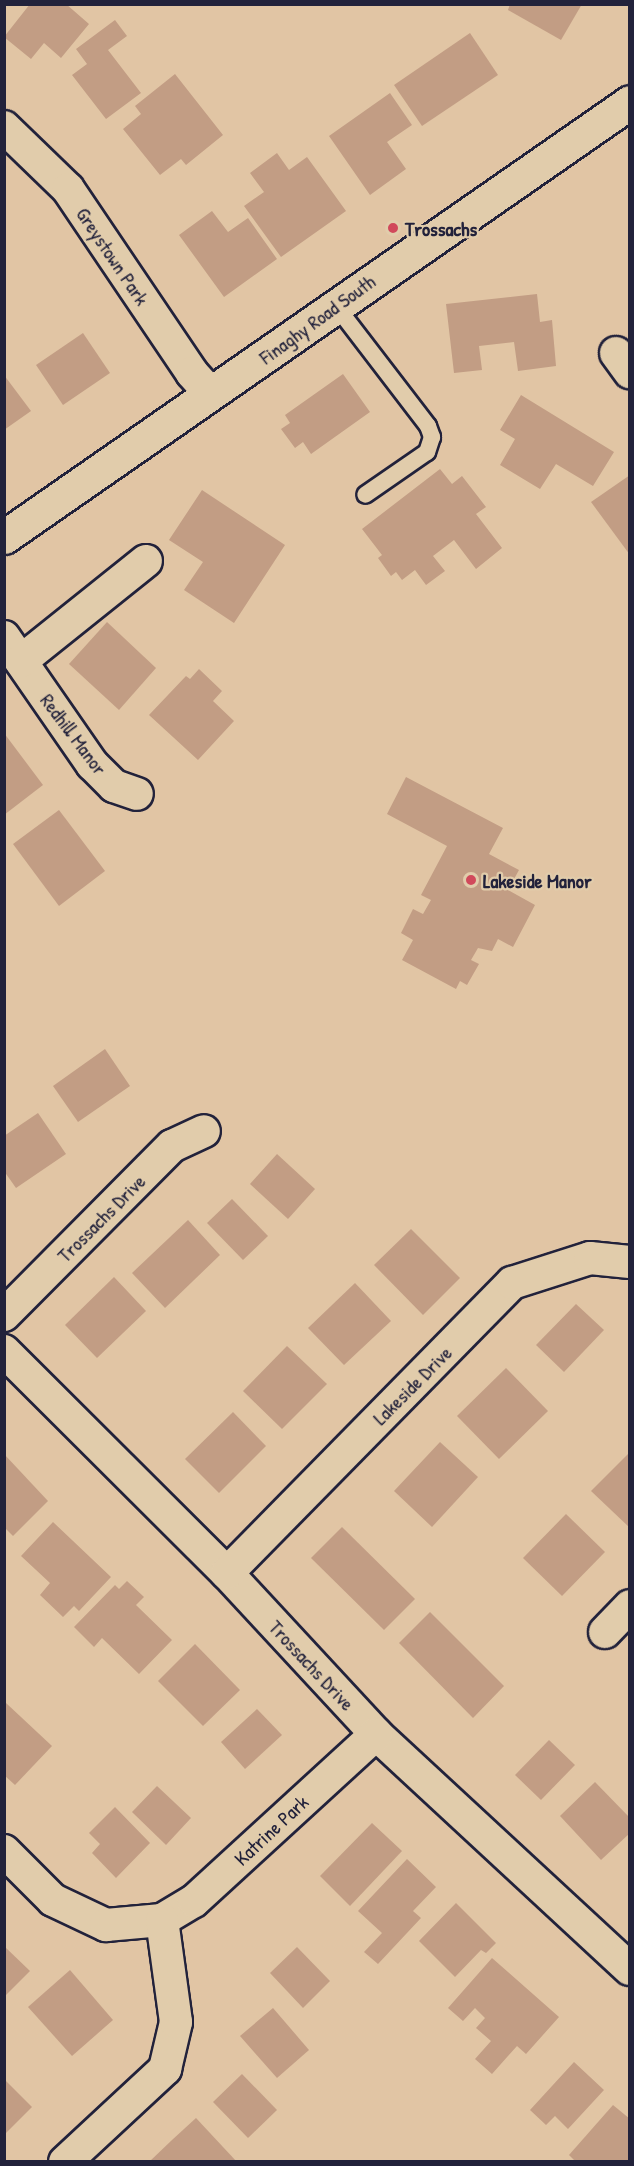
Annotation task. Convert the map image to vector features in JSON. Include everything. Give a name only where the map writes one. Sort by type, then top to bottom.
[{"type":"street","name":"Finaghy Road South","points":[[4,537],[630,102]]},
{"type":"street","name":"Greystown Park","points":[[4,127],[68,189],[192,373],[211,394]]},
{"type":"street","name":"Redhill Manor","points":[[138,794],[114,786],[92,764],[13,649],[146,561]]},
{"type":"street","name":"Trossachs Drive","points":[[4,1315],[172,1146],[204,1131]]},
{"type":"street","name":"Lakeside Drive","points":[[227,1573],[512,1283],[590,1258],[630,1262]]},
{"type":"street","name":"Trossachs Drive","points":[[4,1351],[227,1573],[376,1734],[630,1969]]},
{"type":"street","points":[[605,1632],[630,1606]]},
{"type":"street","name":"Katrine Park","points":[[4,1851],[54,1900],[106,1925],[162,1920],[194,1901],[376,1734]]},
{"type":"street","points":[[65,2162],[165,2069],[176,2022],[162,1920]]},
{"type":"lane","points":[[336,306],[428,426],[432,437],[427,452],[364,495]]},
{"type":"building","points":[[30,4],[66,4],[89,24],[61,58],[44,43],[31,59],[4,37]]},
{"type":"building","points":[[510,4],[582,4],[561,40],[508,10]]},
{"type":"building","points":[[115,20],[127,36],[108,50],[141,93],[106,119],[72,75],[87,64],[76,49]]},
{"type":"building","points":[[470,33],[498,75],[422,126],[394,85]]},
{"type":"building","points":[[175,74],[223,135],[186,165],[181,159],[160,175],[123,129],[141,114],[135,106]]},
{"type":"building","points":[[390,93],[412,125],[387,142],[406,169],[370,195],[329,136]]},
{"type":"building","points":[[277,153],[289,170],[307,157],[346,211],[281,257],[244,206],[264,192],[250,173]]},
{"type":"building","points":[[212,211],[228,232],[248,218],[277,259],[224,297],[179,235]]},
{"type":"building","points":[[537,294],[540,322],[552,320],[556,366],[518,371],[514,342],[479,346],[482,370],[454,373],[446,304]]},
{"type":"building","points":[[83,333],[110,373],[63,405],[36,365]]},
{"type":"building","points":[[343,374],[370,412],[311,454],[303,442],[295,448],[281,429],[290,423],[285,415]]},
{"type":"building","points":[[4,375],[31,411],[4,430]]},
{"type":"building","points":[[521,395],[614,452],[593,486],[556,464],[540,489],[500,465],[515,439],[500,430]]},
{"type":"building","points":[[440,469],[452,484],[462,476],[486,507],[476,514],[502,548],[476,569],[454,540],[433,556],[445,571],[426,585],[415,570],[402,580],[396,572],[391,576],[378,558],[382,555],[362,529]]},
{"type":"building","points":[[630,475],[630,555],[591,502]]},
{"type":"building","points":[[202,490],[285,545],[234,623],[184,590],[203,562],[169,540]]},
{"type":"building","points":[[107,622],[156,668],[119,710],[69,664]]},
{"type":"building","points":[[199,669],[222,691],[213,701],[234,721],[198,760],[149,715],[186,676],[190,679]]},
{"type":"building","points":[[4,733],[43,785],[4,815]]},
{"type":"building","name":"Lakeside Manor","points":[[406,777],[503,828],[489,854],[519,870],[508,890],[535,905],[513,947],[498,939],[492,951],[478,948],[471,960],[479,964],[467,985],[460,981],[456,989],[402,960],[413,940],[401,933],[413,909],[423,914],[431,900],[421,895],[447,846],[387,814]]},
{"type":"building","points":[[59,810],[105,871],[59,906],[13,844]]},
{"type":"building","points":[[105,1049],[130,1086],[78,1122],[53,1086]]},
{"type":"building","points":[[38,1113],[66,1154],[16,1188],[4,1171],[4,1136]]},
{"type":"building","points":[[277,1154],[315,1189],[288,1219],[250,1184]]},
{"type":"building","points":[[232,1199],[268,1236],[243,1260],[207,1223]]},
{"type":"building","points":[[188,1220],[220,1255],[165,1308],[132,1273]]},
{"type":"building","points":[[411,1229],[460,1278],[423,1315],[374,1265]]},
{"type":"building","points":[[114,1277],[146,1311],[97,1358],[65,1325]]},
{"type":"building","points":[[355,1283],[391,1321],[344,1365],[308,1328]]},
{"type":"building","points":[[576,1304],[604,1330],[564,1372],[536,1345]]},
{"type":"building","points":[[287,1346],[327,1384],[282,1429],[243,1391]]},
{"type":"building","points":[[506,1368],[548,1411],[499,1459],[457,1416]]},
{"type":"building","points":[[233,1412],[266,1446],[219,1493],[185,1459]]},
{"type":"building","points":[[440,1442],[478,1477],[432,1527],[394,1491]]},
{"type":"building","points":[[630,1452],[630,1528],[591,1491]]},
{"type":"building","points":[[4,1454],[48,1501],[13,1536],[4,1527]]},
{"type":"building","points":[[566,1514],[605,1552],[562,1596],[523,1558]]},
{"type":"building","points":[[53,1522],[111,1577],[79,1611],[74,1606],[63,1617],[40,1595],[50,1583],[21,1556]]},
{"type":"building","points":[[342,1527],[415,1599],[384,1630],[311,1558]]},
{"type":"building","points":[[127,1581],[144,1597],[136,1605],[172,1640],[139,1674],[102,1638],[94,1647],[74,1627],[115,1585],[119,1589]]},
{"type":"building","points":[[430,1612],[504,1686],[473,1718],[399,1643]]},
{"type":"building","points":[[195,1644],[240,1690],[203,1726],[158,1681]]},
{"type":"building","points":[[6,1703],[52,1746],[15,1785],[4,1775]]},
{"type":"building","points":[[257,1709],[282,1735],[245,1769],[221,1742]]},
{"type":"building","points":[[549,1740],[575,1765],[541,1800],[515,1775]]},
{"type":"building","points":[[595,1782],[630,1818],[630,1833],[601,1860],[560,1816]]},
{"type":"building","points":[[157,1786],[191,1818],[166,1845],[132,1812]]},
{"type":"building","points":[[115,1807],[150,1843],[116,1878],[92,1853],[100,1844],[89,1833]]},
{"type":"building","points":[[372,1823],[402,1851],[350,1906],[320,1876]]},
{"type":"building","points":[[407,1859],[436,1887],[413,1911],[421,1918],[378,1964],[364,1952],[382,1933],[358,1911]]},
{"type":"building","points":[[456,1903],[496,1943],[486,1953],[481,1950],[455,1977],[419,1941]]},
{"type":"building","points":[[4,1946],[30,1971],[4,1997]]},
{"type":"building","points":[[297,1947],[330,1981],[303,2008],[270,1973]]},
{"type":"building","points":[[492,1958],[559,2017],[526,2054],[517,2046],[492,2074],[475,2059],[491,2041],[476,2028],[485,2018],[475,2008],[463,2021],[448,2008]]},
{"type":"building","points":[[70,1970],[113,2020],[72,2056],[28,2007]]},
{"type":"building","points":[[273,2008],[309,2050],[277,2078],[240,2036]]},
{"type":"building","points":[[574,2062],[604,2090],[568,2129],[555,2116],[546,2125],[530,2110]]},
{"type":"building","points":[[242,2074],[277,2110],[248,2138],[213,2102]]},
{"type":"building","points":[[4,2079],[32,2107],[4,2135]]},
{"type":"building","points":[[613,2105],[630,2119],[630,2162],[576,2162],[569,2155]]},
{"type":"building","points":[[196,2118],[237,2162],[149,2162],[172,2140]]},
{"type":"place","name":"Trossachs","points":[[393,228]]},
{"type":"place","name":"Lakeside Manor","points":[[471,880]]}]
